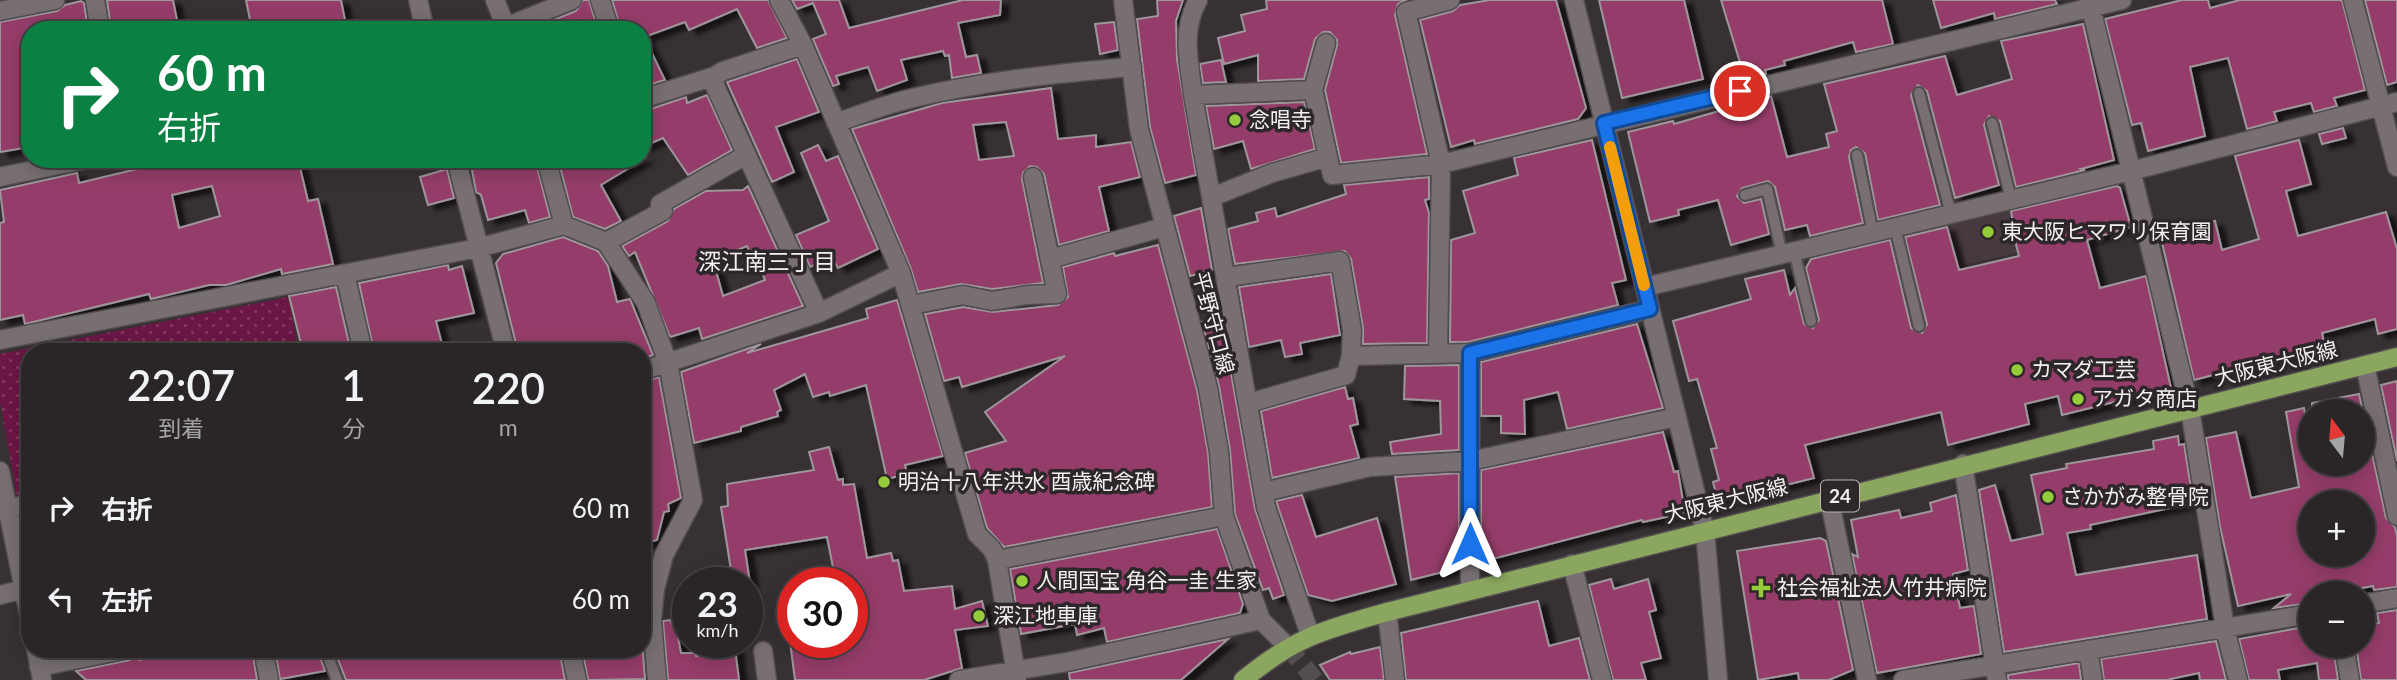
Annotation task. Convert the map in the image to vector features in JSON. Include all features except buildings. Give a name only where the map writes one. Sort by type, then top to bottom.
[{"type":"main road","name":"大阪東大阪線","points":[[1243,680],[1287,646],[1310,635],[1387,612],[1963,464],[2397,357]]},
{"type":"street","points":[[0,11],[55,0]]},
{"type":"street","points":[[94,0],[98,21]]},
{"type":"street","points":[[418,0],[423,21]]},
{"type":"street","points":[[495,0],[504,21]]},
{"type":"street","points":[[521,21],[572,0]]},
{"type":"street","points":[[600,0],[607,21]]},
{"type":"street","points":[[779,0],[803,45],[901,273],[977,534],[992,549],[997,559],[1016,674]]},
{"type":"street","name":"平野守口線","points":[[1123,0],[1139,130],[1208,388],[1219,452],[1224,516],[1261,620],[1287,646]]},
{"type":"street","points":[[1198,0],[1189,18],[1186,40],[1193,95],[1266,507],[1310,635]]},
{"type":"street","points":[[1438,353],[1441,164],[1406,12],[1450,0]]},
{"type":"street","points":[[1574,0],[1704,531],[1717,680]]},
{"type":"street","points":[[1326,43],[1313,90],[1332,175],[1441,164],[2090,4],[2122,0]]},
{"type":"street","points":[[2353,0],[2390,104],[2397,167]]},
{"type":"street","points":[[2090,4],[2190,409],[2225,628],[2238,680]]},
{"type":"street","points":[[651,95],[715,76],[803,45]]},
{"type":"street","points":[[836,122],[910,98],[1044,74],[1132,67]]},
{"type":"street","points":[[715,76],[715,86],[819,313]]},
{"type":"street","points":[[1193,95],[1313,90]]},
{"type":"street","points":[[1644,287],[2131,171],[2390,104]]},
{"type":"street","points":[[606,242],[663,211],[660,204],[746,155]]},
{"type":"street","points":[[1212,197],[1272,173],[1328,157]]},
{"type":"street","points":[[0,177],[44,168]]},
{"type":"street","points":[[458,168],[504,343]]},
{"type":"street","points":[[548,168],[564,225]]},
{"type":"street","points":[[911,305],[963,295],[992,301],[1027,295],[1057,294],[1033,177]]},
{"type":"street","points":[[0,340],[478,248],[564,225],[606,242],[646,303],[668,363],[693,500],[664,555],[655,589],[652,620],[657,680]]},
{"type":"street","points":[[1050,259],[1164,228]]},
{"type":"street","points":[[1227,277],[1340,261],[1352,330],[1351,356],[1346,375],[1249,402]]},
{"type":"street","points":[[651,368],[819,313],[901,273]]},
{"type":"street","points":[[345,274],[361,343]]},
{"type":"street","points":[[1351,356],[1470,353],[1650,309]]},
{"type":"street","points":[[1470,353],[1470,590]]},
{"type":"street","points":[[2365,365],[2397,516]]},
{"type":"street","points":[[1264,492],[1370,467],[1470,461],[1678,417]]},
{"type":"street","points":[[1963,464],[1996,673]]},
{"type":"street","points":[[0,471],[4,509],[21,577]]},
{"type":"street","points":[[1829,498],[1867,680]]},
{"type":"street","points":[[997,559],[1224,516]]},
{"type":"street","points":[[1572,564],[1602,680]]},
{"type":"street","points":[[0,594],[21,590]]},
{"type":"street","points":[[2375,602],[2397,598]]},
{"type":"street","points":[[1387,612],[1395,680]]},
{"type":"street","points":[[1903,680],[1996,673],[2088,650],[2298,616]]},
{"type":"street","points":[[959,680],[1016,674],[1261,620]]},
{"type":"street","points":[[2088,650],[2093,680]]},
{"type":"street","points":[[763,651],[767,680]]},
{"type":"street","points":[[39,665],[78,658]]},
{"type":"street","points":[[265,658],[269,680]]},
{"type":"street","points":[[572,658],[577,680]]},
{"type":"street","points":[[2346,658],[2350,680]]},
{"type":"lane","points":[[1919,93],[1951,214]]},
{"type":"lane","points":[[1992,123],[2011,200]]},
{"type":"lane","points":[[1857,155],[1873,233]]},
{"type":"lane","points":[[1745,195],[1767,189],[1811,321]]},
{"type":"lane","points":[[1895,227],[1919,326]]},
{"type":"lane","points":[[328,658],[337,680]]},
{"type":"shaded area","points":[[2064,194],[2074,240],[1960,266],[1949,221]]},
{"type":"shaded area","points":[[288,297],[297,343],[56,343]]},
{"type":"shaded area","points":[[21,350],[21,495],[17,496],[0,401],[0,354]]},
{"type":"tunnel","points":[[1287,646],[1315,680]]},
{"type":"slow traffic","points":[[1610,147],[1644,285]]},
{"type":"place","name":"念唱寺","points":[[1235,120]]},
{"type":"place","name":"東大阪ヒマワリ保育園","points":[[1988,232]]},
{"type":"place","name":"カマダ工芸","points":[[2017,370]]},
{"type":"place","name":"アガタ商店","points":[[2078,399]]},
{"type":"place","name":"明治十八年洪水 酉歳紀念碑","points":[[884,482]]},
{"type":"place","name":"さかがみ整骨院","points":[[2048,497]]},
{"type":"place","name":"人間国宝 角谷一圭 生家","points":[[1022,581]]},
{"type":"place","name":"社会福祉法人竹井病院","points":[[1761,588]]},
{"type":"place","name":"深江地車庫","points":[[979,616]]},
{"type":"district","name":"深江南三丁目","points":[[767,262]]},
{"type":"route","points":[[1470,544],[1470,353],[1650,309],[1604,123],[1740,91]]}]
